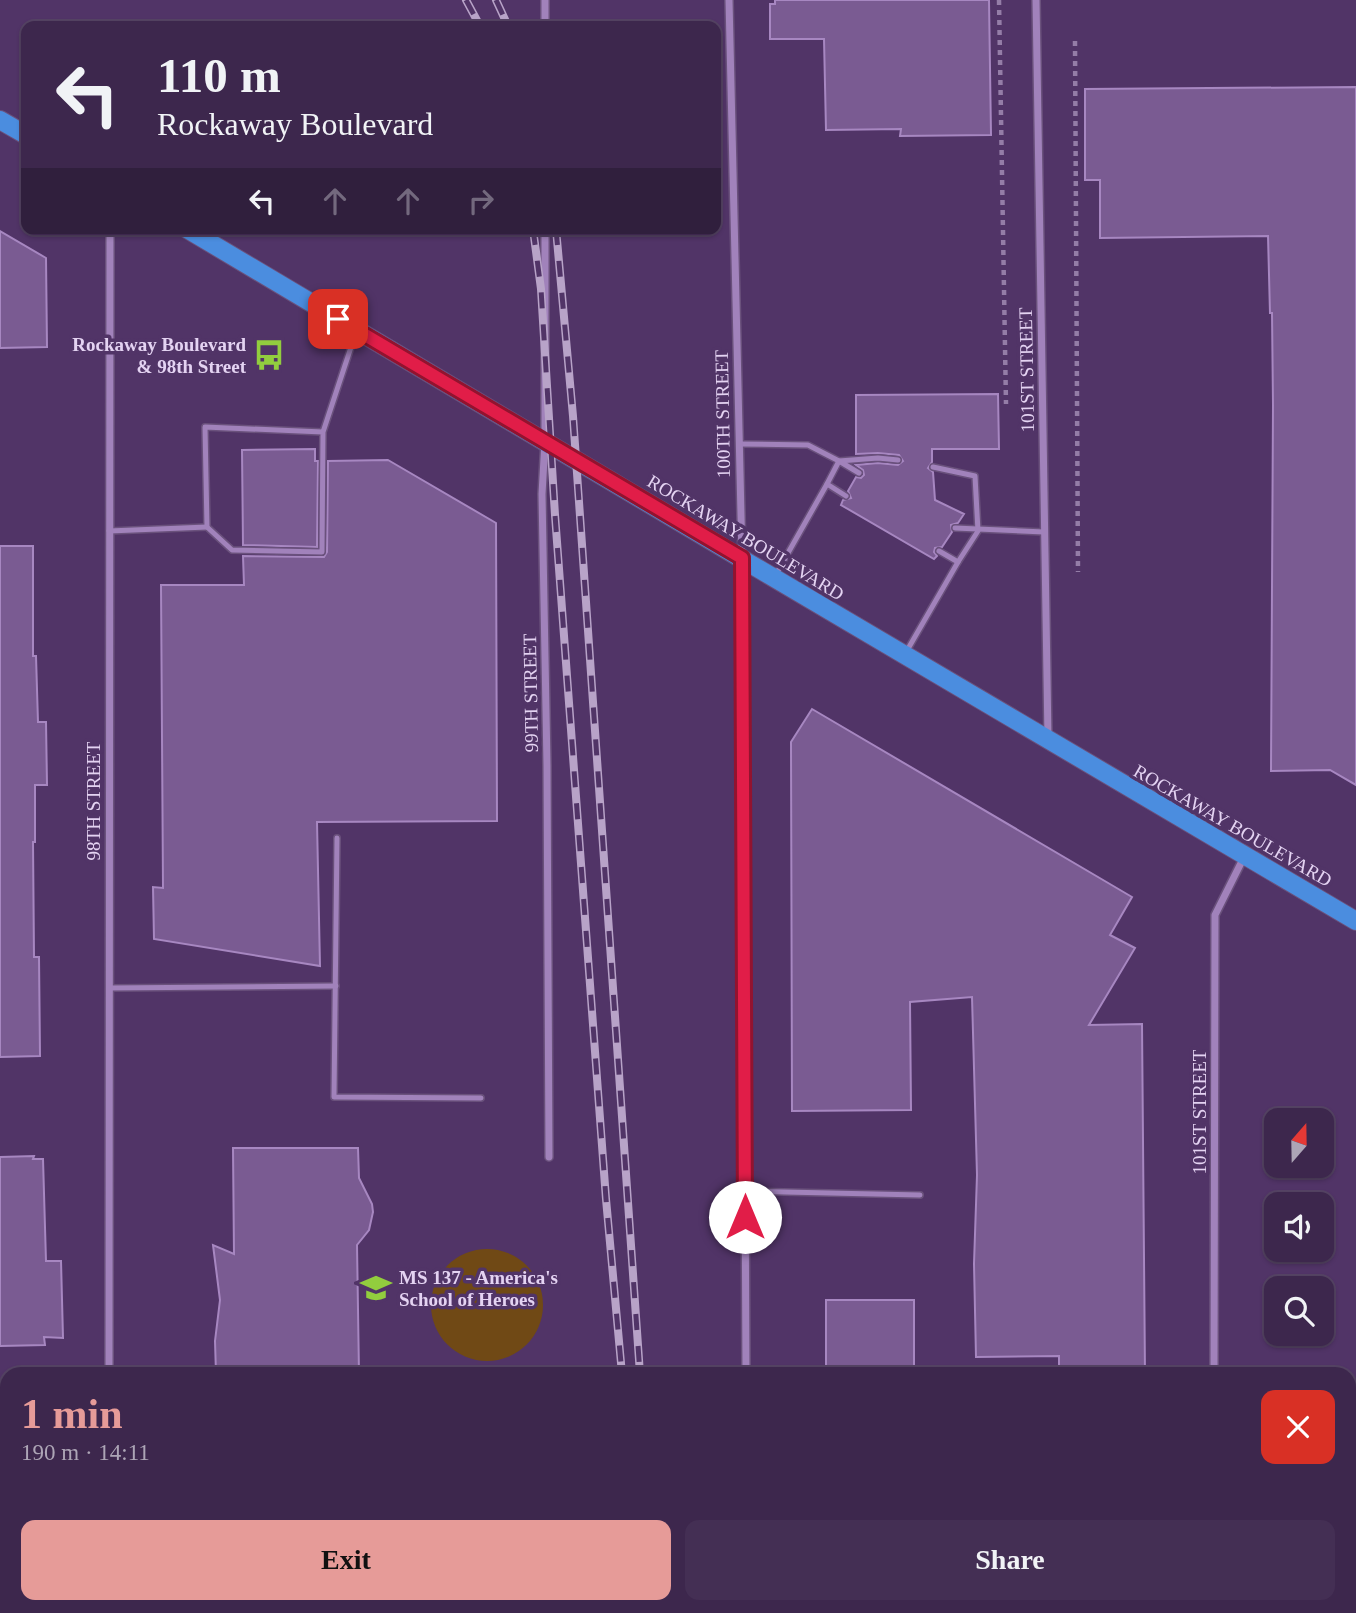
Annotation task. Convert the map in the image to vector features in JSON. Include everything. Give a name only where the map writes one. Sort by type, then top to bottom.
[{"type":"main road","points":[[0,120],[21,132]]},
{"type":"main road","name":"ROCKAWAY BOULEVARD","points":[[197,235],[904,657],[1356,921]]},
{"type":"street","points":[[545,0],[545,21]]},
{"type":"street","name":"100TH STREET","points":[[729,0],[742,558],[746,1367]]},
{"type":"street","name":"101ST STREET","points":[[1036,0],[1048,741]]},
{"type":"street","name":"98TH STREET","points":[[109,1367],[110,235]]},
{"type":"street","name":"99TH STREET","points":[[545,235],[545,441],[542,494],[549,1157]]},
{"type":"street","name":"101ST STREET","points":[[1214,1367],[1215,915],[1245,857]]},
{"type":"lane","points":[[109,531],[207,527],[232,550],[322,552],[323,432],[357,330]]},
{"type":"lane","points":[[207,527],[205,428],[323,432]]},
{"type":"lane","points":[[739,444],[808,445],[859,473]]},
{"type":"lane","points":[[839,461],[878,458],[898,460]]},
{"type":"lane","points":[[774,577],[839,461]]},
{"type":"lane","points":[[904,657],[978,531],[975,476],[933,467]]},
{"type":"lane","points":[[827,484],[846,496]]},
{"type":"lane","points":[[955,528],[1044,532]]},
{"type":"lane","points":[[939,551],[958,562]]},
{"type":"lane","points":[[337,838],[334,1097],[481,1098]]},
{"type":"lane","points":[[109,988],[335,986]]},
{"type":"lane","points":[[745,1191],[920,1195]]},
{"type":"path","points":[[999,0],[1006,404]]},
{"type":"path","points":[[1075,41],[1078,572]]},
{"type":"shaded area","points":[[487,1249],[509,1253],[527,1265],[539,1283],[543,1305],[539,1327],[527,1345],[509,1357],[487,1361],[465,1357],[447,1345],[435,1327],[431,1305],[435,1283],[447,1265],[465,1253]]},
{"type":"building","points":[[775,0],[989,0],[991,135],[900,136],[901,129],[826,130],[824,39],[770,39],[770,4],[775,4]]},
{"type":"building","points":[[1356,87],[1356,785],[1330,770],[1271,771],[1273,405],[1268,236],[1100,238],[1100,180],[1085,180],[1085,89]]},
{"type":"building","points":[[0,231],[46,258],[47,347],[0,348]]},
{"type":"building","points":[[998,394],[999,449],[932,449],[932,462],[928,468],[933,472],[935,500],[964,514],[958,523],[951,525],[952,532],[942,547],[935,548],[937,556],[934,559],[841,505],[843,500],[851,498],[848,491],[856,477],[861,478],[864,475],[863,470],[856,465],[898,465],[903,461],[899,455],[856,454],[856,395]]},
{"type":"building","points":[[315,449],[315,461],[318,461],[317,547],[243,545],[242,450]]},
{"type":"building","points":[[388,460],[496,523],[497,821],[317,822],[320,966],[154,939],[153,887],[163,888],[161,585],[244,585],[243,556],[324,557],[327,552],[328,461]]},
{"type":"building","points":[[0,546],[33,546],[33,656],[36,656],[38,722],[46,722],[47,785],[35,785],[33,842],[34,957],[39,957],[40,1056],[0,1057]]},
{"type":"building","points":[[812,709],[1132,897],[1110,935],[1135,948],[1089,1025],[1142,1024],[1145,1367],[1059,1367],[1059,1356],[976,1357],[974,1264],[977,1175],[972,997],[910,1002],[911,1110],[792,1111],[791,742]]},
{"type":"building","points":[[233,1148],[358,1148],[359,1178],[372,1204],[373,1212],[369,1230],[357,1245],[359,1367],[216,1367],[215,1341],[220,1300],[213,1245],[234,1254]]},
{"type":"building","points":[[34,1156],[33,1159],[43,1159],[46,1261],[61,1261],[63,1338],[44,1337],[45,1345],[0,1346],[0,1157]]},
{"type":"building","points":[[826,1300],[914,1300],[914,1367],[826,1367]]},
{"type":"railway","points":[[466,0],[477,21]]},
{"type":"railway","points":[[496,0],[506,21]]},
{"type":"railway","points":[[534,235],[541,289],[555,515],[606,1199],[621,1367]]},
{"type":"railway","points":[[557,235],[573,416],[640,1367]]},
{"type":"place","name":"Rockaway Boulevard & 98th Street","points":[[269,355]]},
{"type":"place","name":"MS 137 - America's School of Heroes","points":[[376,1288]]},
{"type":"route","points":[[338,319],[742,558],[745,1217]]}]
